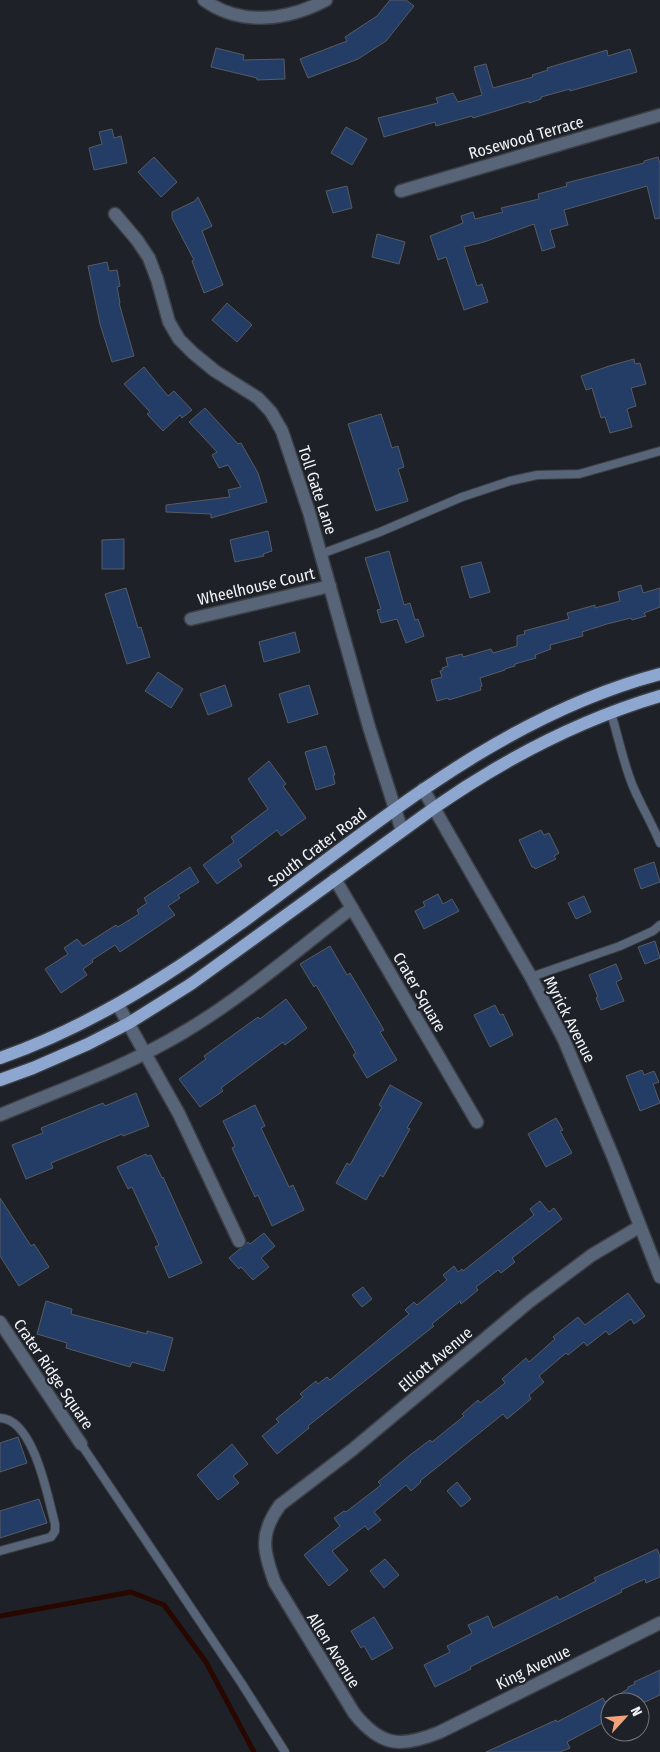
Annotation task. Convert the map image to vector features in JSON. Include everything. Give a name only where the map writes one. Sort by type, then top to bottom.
[{"type":"main road","name":"South Crater Road","points":[[0,1058],[60,1035],[118,1005],[168,975],[247,920],[395,809],[477,753],[521,729],[586,700],[629,683],[660,674]]},
{"type":"main road","points":[[0,1080],[88,1044],[128,1023],[222,963],[472,781],[508,760],[554,737],[611,713],[660,696]]},
{"type":"street","points":[[205,1],[225,12],[246,17],[267,18],[288,16],[308,10],[326,0]]},
{"type":"street","name":"Rosewood Terrace","points":[[401,191],[660,116]]},
{"type":"street","name":"Toll Gate Lane","points":[[115,214],[137,240],[149,258],[157,278],[169,322],[179,339],[192,354],[258,398],[271,412],[282,431],[309,512],[368,727],[402,831]]},
{"type":"street","name":"Wheelhouse Court","points":[[191,619],[330,586]]},
{"type":"street","name":"Myrick Avenue","points":[[423,789],[564,1040],[578,1070],[660,1277]]},
{"type":"street","name":"Crater Square","points":[[335,879],[476,1122]]},
{"type":"street","points":[[0,1115],[144,1053],[184,1032],[232,1000],[352,908]]},
{"type":"street","points":[[118,1005],[179,1114],[240,1241]]},
{"type":"street","name":"Elliott Avenue","points":[[266,1530],[271,1517],[280,1505],[352,1450],[529,1302],[592,1254],[640,1228]]},
{"type":"street","name":"Crater Ridge Square","points":[[0,1322],[81,1444]]},
{"type":"street","name":"Allen Avenue","points":[[266,1530],[264,1545],[266,1560],[275,1583],[365,1727],[386,1740],[403,1743],[421,1740]]},
{"type":"street","name":"King Avenue","points":[[421,1740],[660,1623]]},
{"type":"lane","points":[[321,554],[380,532],[462,497],[510,481],[537,475],[579,474],[660,451]]},
{"type":"lane","points":[[611,713],[631,782],[660,843]]},
{"type":"lane","points":[[530,977],[620,946],[653,931],[660,925]]},
{"type":"lane","points":[[0,1418],[14,1422],[20,1428],[32,1448],[42,1474],[55,1524],[55,1531],[50,1536],[0,1551]]},
{"type":"lane","points":[[81,1444],[242,1684],[285,1752]]},
{"type":"building","points":[[390,0],[406,0],[414,6],[386,41],[358,59],[308,78],[300,59],[347,41],[345,37],[377,16]]},
{"type":"building","points":[[216,48],[244,55],[243,60],[284,59],[285,79],[257,80],[257,78],[211,67]]},
{"type":"building","points":[[630,49],[637,72],[570,91],[570,89],[541,97],[541,99],[529,103],[529,101],[473,118],[472,116],[436,126],[435,122],[384,137],[378,118],[438,103],[436,98],[453,93],[458,102],[482,95],[474,67],[486,64],[493,88],[533,77],[532,75],[548,70],[547,68],[607,50],[608,56]]},
{"type":"building","points":[[346,127],[367,139],[352,165],[331,153]]},
{"type":"building","points":[[112,129],[114,138],[121,136],[127,163],[94,170],[89,148],[102,144],[99,132]]},
{"type":"building","points":[[154,157],[177,182],[161,197],[138,172]]},
{"type":"building","points":[[658,157],[660,164],[660,218],[655,219],[647,186],[564,210],[568,225],[550,230],[555,247],[542,251],[534,224],[464,247],[477,286],[482,284],[488,302],[464,310],[446,257],[438,260],[430,236],[463,223],[461,216],[473,212],[475,219],[503,212],[501,208],[539,199],[538,194],[567,186],[566,183],[644,163],[644,161]]},
{"type":"building","points":[[347,186],[352,208],[333,213],[326,191]]},
{"type":"building","points":[[198,197],[212,226],[202,231],[223,285],[204,293],[192,261],[194,260],[172,218],[172,212],[195,201]]},
{"type":"building","points":[[377,234],[405,242],[399,264],[372,257]]},
{"type":"building","points":[[107,262],[109,271],[117,270],[120,286],[117,287],[119,303],[134,356],[112,362],[100,324],[88,266]]},
{"type":"building","points":[[227,303],[252,325],[237,342],[212,320]]},
{"type":"building","points":[[634,359],[635,364],[640,363],[646,384],[631,388],[636,406],[627,409],[632,427],[610,433],[605,417],[601,418],[592,388],[586,390],[581,376]]},
{"type":"building","points":[[144,367],[168,396],[174,391],[192,410],[182,418],[180,415],[163,431],[147,414],[150,412],[124,384]]},
{"type":"building","points":[[205,408],[238,444],[241,443],[258,473],[267,502],[211,518],[211,514],[166,512],[166,505],[230,497],[228,490],[241,487],[228,465],[219,468],[212,455],[217,452],[189,422]]},
{"type":"building","points":[[381,414],[392,448],[398,446],[404,467],[398,469],[408,501],[376,511],[348,424]]},
{"type":"building","points":[[268,531],[272,551],[263,554],[264,556],[235,562],[230,540]]},
{"type":"building","points":[[124,539],[124,569],[102,569],[102,540]]},
{"type":"building","points":[[389,551],[404,605],[410,603],[415,620],[418,619],[424,636],[406,643],[397,619],[381,623],[377,610],[381,609],[365,558]]},
{"type":"building","points":[[481,562],[490,592],[470,598],[461,567]]},
{"type":"building","points":[[641,585],[643,593],[660,588],[660,607],[644,613],[646,616],[607,624],[582,632],[583,636],[550,645],[551,649],[535,655],[536,658],[480,678],[481,690],[449,700],[448,698],[437,701],[431,680],[442,677],[440,671],[448,666],[446,658],[462,654],[463,657],[491,649],[493,653],[517,646],[517,636],[525,634],[524,631],[569,619],[567,613],[595,605],[595,608],[620,601],[618,592]]},
{"type":"building","points":[[126,588],[138,628],[141,627],[150,657],[127,664],[105,594]]},
{"type":"building","points":[[295,632],[300,652],[264,662],[259,642]]},
{"type":"building","points":[[158,672],[183,689],[171,708],[145,691]]},
{"type":"building","points":[[225,685],[232,706],[208,715],[200,694]]},
{"type":"building","points":[[309,685],[318,714],[288,723],[279,694]]},
{"type":"building","points":[[326,746],[335,775],[333,775],[335,784],[316,790],[305,752]]},
{"type":"building","points":[[269,761],[286,784],[283,786],[306,818],[281,836],[277,830],[238,860],[242,866],[217,884],[203,865],[234,842],[231,837],[268,809],[248,779]]},
{"type":"building","points":[[541,830],[544,835],[549,833],[559,853],[554,856],[556,859],[535,869],[532,867],[519,840]]},
{"type":"building","points":[[654,862],[660,882],[641,889],[634,869]]},
{"type":"building","points":[[190,867],[199,882],[178,895],[180,898],[168,906],[175,915],[120,952],[115,945],[92,960],[93,962],[83,969],[87,975],[61,993],[45,969],[68,954],[64,948],[77,939],[83,946],[116,925],[118,927],[139,914],[137,910],[147,903],[144,898]]},
{"type":"building","points":[[438,894],[443,904],[452,899],[459,911],[424,929],[415,911],[425,906],[423,902]]},
{"type":"building","points":[[584,896],[591,912],[576,919],[568,903]]},
{"type":"building","points":[[655,941],[660,958],[645,964],[638,947]]},
{"type":"building","points":[[330,946],[347,975],[350,973],[384,1030],[380,1032],[397,1060],[367,1078],[353,1055],[356,1053],[316,985],[314,987],[300,964]]},
{"type":"building","points":[[616,964],[622,979],[616,982],[624,1001],[601,1010],[589,975]]},
{"type":"building","points":[[286,999],[307,1028],[285,1045],[283,1042],[221,1088],[223,1091],[200,1107],[179,1079],[206,1059],[204,1056],[258,1017],[260,1019]]},
{"type":"building","points":[[495,1005],[500,1015],[503,1014],[513,1035],[490,1047],[474,1015]]},
{"type":"building","points":[[642,1070],[644,1075],[654,1071],[659,1082],[653,1084],[660,1103],[640,1111],[626,1076]]},
{"type":"building","points":[[390,1085],[422,1103],[407,1128],[410,1129],[383,1177],[380,1175],[366,1200],[336,1183],[347,1163],[350,1165],[382,1107],[379,1105]]},
{"type":"building","points":[[136,1093],[149,1126],[123,1136],[122,1134],[51,1163],[53,1168],[26,1179],[12,1145],[43,1133],[41,1128],[103,1103],[105,1106]]},
{"type":"building","points":[[255,1105],[265,1126],[261,1128],[289,1187],[293,1185],[304,1210],[272,1226],[258,1195],[255,1197],[232,1148],[235,1146],[223,1121]]},
{"type":"building","points":[[556,1118],[563,1130],[560,1131],[572,1153],[546,1167],[528,1134]]},
{"type":"building","points":[[146,1154],[147,1156],[151,1155],[163,1177],[202,1263],[169,1278],[155,1247],[159,1245],[132,1187],[128,1189],[117,1167]]},
{"type":"building","points":[[0,1198],[31,1246],[34,1244],[49,1267],[19,1286],[0,1256]]},
{"type":"building","points":[[540,1201],[549,1212],[554,1208],[562,1219],[512,1258],[515,1262],[501,1273],[498,1270],[476,1287],[478,1290],[461,1304],[460,1301],[432,1324],[434,1326],[308,1426],[309,1428],[277,1454],[262,1436],[279,1422],[276,1419],[303,1397],[300,1394],[316,1381],[318,1384],[327,1377],[330,1380],[409,1314],[405,1310],[414,1302],[417,1305],[447,1280],[443,1275],[454,1266],[458,1272],[462,1269],[463,1271],[534,1215],[530,1209]]},
{"type":"building","points":[[264,1233],[275,1246],[261,1258],[269,1267],[253,1280],[229,1258],[248,1242],[250,1244]]},
{"type":"building","points":[[363,1287],[372,1299],[362,1307],[352,1295]]},
{"type":"building","points":[[628,1293],[645,1316],[634,1324],[631,1319],[609,1335],[606,1331],[587,1346],[584,1342],[568,1355],[566,1353],[539,1376],[544,1382],[529,1395],[531,1399],[507,1419],[503,1414],[420,1481],[411,1491],[406,1485],[374,1512],[381,1520],[368,1530],[365,1526],[332,1551],[348,1570],[329,1586],[304,1555],[340,1526],[334,1518],[344,1511],[346,1512],[381,1485],[378,1482],[410,1455],[430,1440],[432,1442],[464,1416],[462,1414],[478,1400],[480,1403],[505,1383],[502,1379],[526,1358],[529,1362],[555,1339],[553,1337],[578,1317],[585,1325]]},
{"type":"building","points":[[46,1301],[72,1309],[71,1314],[147,1334],[147,1331],[173,1338],[164,1371],[132,1362],[130,1367],[66,1348],[67,1343],[37,1334]]},
{"type":"building","points":[[18,1437],[27,1463],[0,1472],[0,1443]]},
{"type":"building","points":[[232,1444],[248,1464],[233,1476],[239,1483],[218,1500],[197,1475]]},
{"type":"building","points":[[457,1482],[471,1499],[461,1507],[447,1491]]},
{"type":"building","points":[[39,1499],[47,1523],[0,1538],[0,1511]]},
{"type":"building","points":[[657,1549],[660,1556],[660,1577],[646,1583],[645,1579],[621,1590],[622,1592],[470,1667],[471,1669],[435,1687],[424,1665],[450,1652],[447,1646],[472,1633],[468,1625],[488,1616],[493,1628],[557,1596],[559,1600],[596,1581],[594,1578]]},
{"type":"building","points":[[385,1559],[399,1575],[384,1588],[370,1571]]},
{"type":"building","points":[[374,1617],[393,1648],[372,1660],[364,1646],[361,1648],[351,1631]]},
{"type":"building","points":[[660,1670],[660,1695],[650,1700],[650,1692],[623,1692],[635,1684],[634,1682]]},
{"type":"building","points":[[600,1700],[600,1724],[567,1742],[570,1748],[560,1752],[486,1752],[556,1720],[557,1722]]},
{"type":"waterway","points":[[0,1616],[131,1592],[164,1605],[206,1662],[254,1752]]}]
